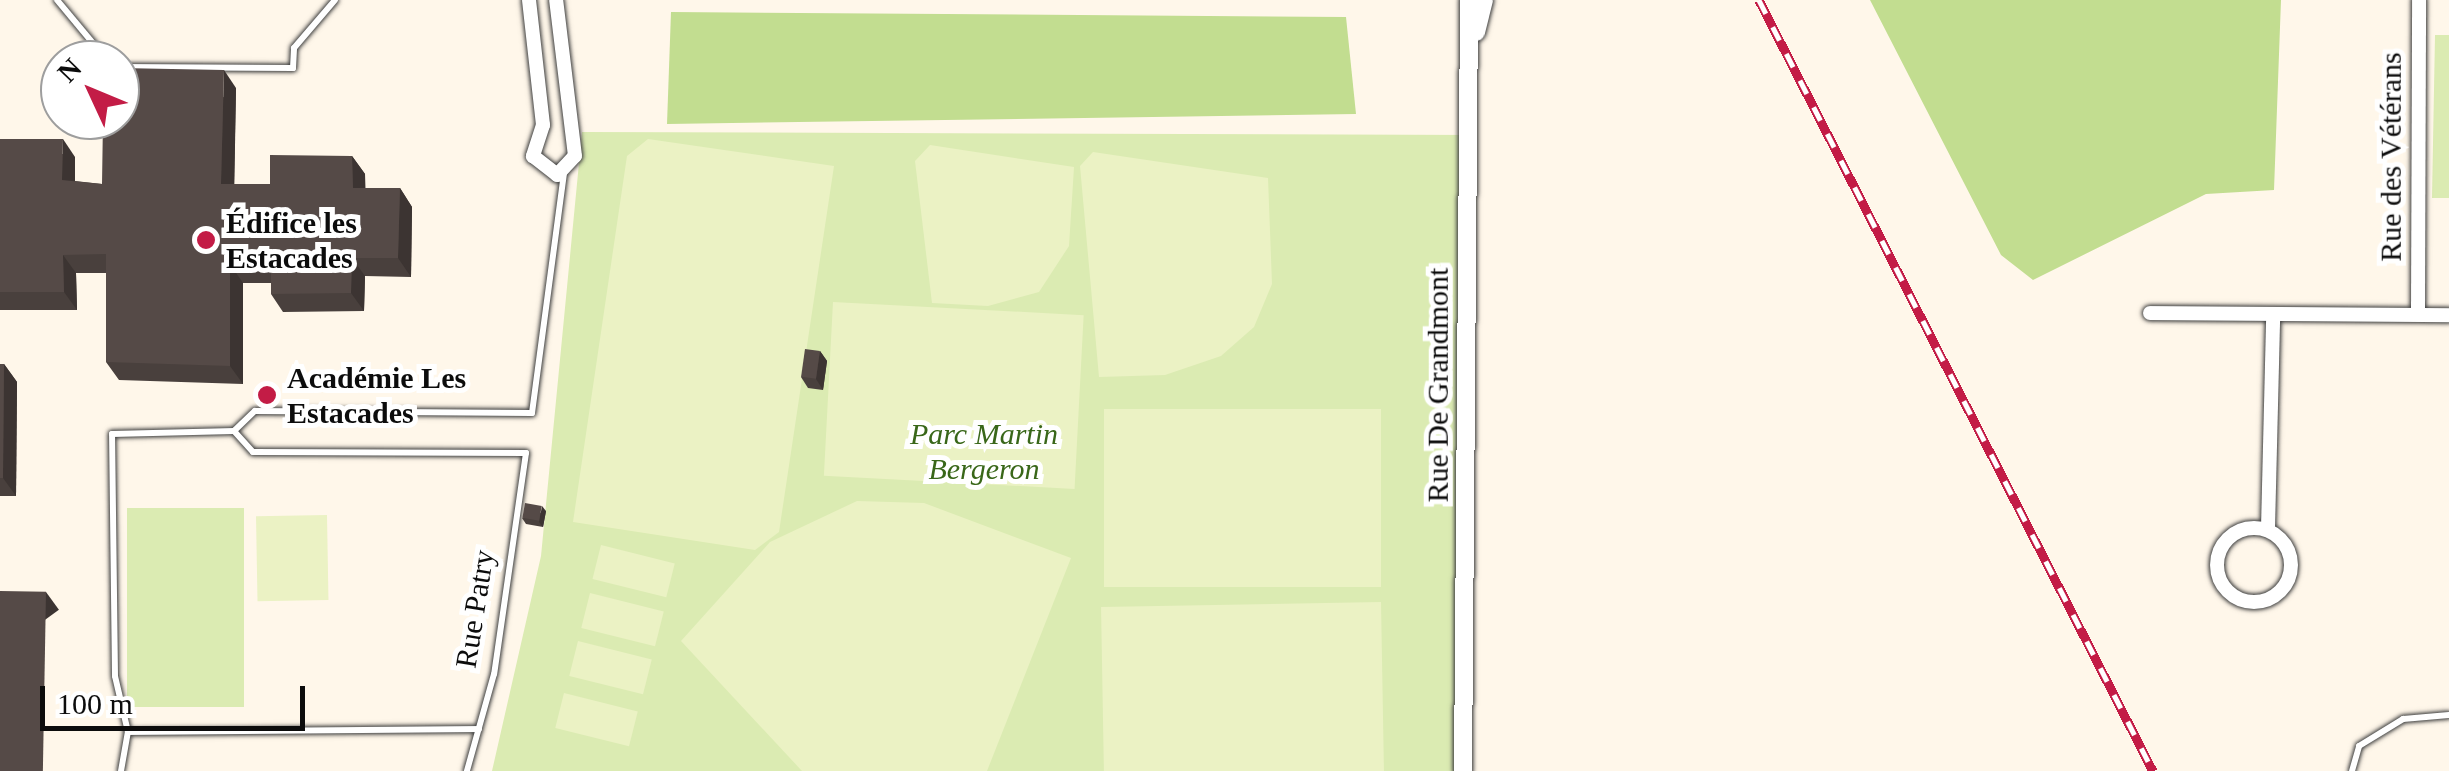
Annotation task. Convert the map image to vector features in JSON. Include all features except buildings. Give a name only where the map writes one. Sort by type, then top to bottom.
[{"type":"street","points":[[529,0],[543,124],[533,156],[544,172],[564,173],[576,156],[556,0]]},
{"type":"street","name":"Rue De Grandmont","points":[[1463,771],[1469,0]]},
{"type":"street","points":[[1469,57],[1484,0]]},
{"type":"street","name":"Rue des Vétérans","points":[[2418,314],[2419,0]]},
{"type":"street","points":[[2150,313],[2449,315]]},
{"type":"street","points":[[2268,528],[2233,536],[2219,555],[2219,578],[2246,602],[2270,600],[2287,583],[2290,559],[2268,528],[2272,316]]},
{"type":"lane","points":[[57,0],[90,40]]},
{"type":"lane","points":[[140,67],[293,68],[294,48],[335,0]]},
{"type":"lane","points":[[121,771],[128,732],[115,676],[112,434],[234,431],[255,411],[532,413],[564,173]]},
{"type":"lane","name":"Rue Patry","points":[[234,431],[253,452],[526,452],[480,729],[467,771]]},
{"type":"lane","points":[[2352,771],[2358,746],[2403,719],[2449,715]]},
{"type":"lane","points":[[128,732],[480,729]]},
{"type":"green space","points":[[1870,0],[2281,0],[2274,190],[2206,194],[2033,280],[2001,255]]},
{"type":"green space","points":[[671,12],[1346,17],[1356,114],[667,124]]},
{"type":"green space","points":[[2435,35],[2449,35],[2449,198],[2432,198]]},
{"type":"green space","name":"Parc Martin Bergeron","points":[[582,132],[1477,135],[1470,771],[492,771],[541,556]]},
{"type":"green space","points":[[648,139],[834,166],[779,532],[755,550],[573,522],[627,156]]},
{"type":"green space","points":[[930,145],[1074,167],[1069,246],[1039,292],[988,306],[932,303],[915,161]]},
{"type":"green space","points":[[1093,152],[1268,178],[1272,284],[1254,327],[1221,356],[1165,375],[1099,377],[1080,166]]},
{"type":"green space","points":[[833,302],[1084,315],[1075,489],[824,476]]},
{"type":"green space","points":[[1104,409],[1381,409],[1381,587],[1104,587]]},
{"type":"green space","points":[[857,501],[924,503],[1071,558],[987,771],[802,771],[681,641],[770,542]]},
{"type":"green space","points":[[127,508],[244,508],[244,707],[127,707]]},
{"type":"green space","points":[[327,515],[328,600],[257,601],[256,516]]},
{"type":"green space","points":[[601,545],[675,563],[666,597],[593,579]]},
{"type":"green space","points":[[590,593],[664,611],[655,646],[581,628]]},
{"type":"green space","points":[[1381,602],[1384,771],[1104,771],[1101,607]]},
{"type":"green space","points":[[578,641],[652,659],[643,694],[569,676]]},
{"type":"green space","points":[[564,693],[638,711],[629,746],[555,728]]},
{"type":"railway","points":[[1759,0],[2153,771]]},
{"type":"place","name":"Édifice les Estacades","points":[[206,240]]},
{"type":"place","name":"Académie Les Estacades","points":[[267,395]]}]
